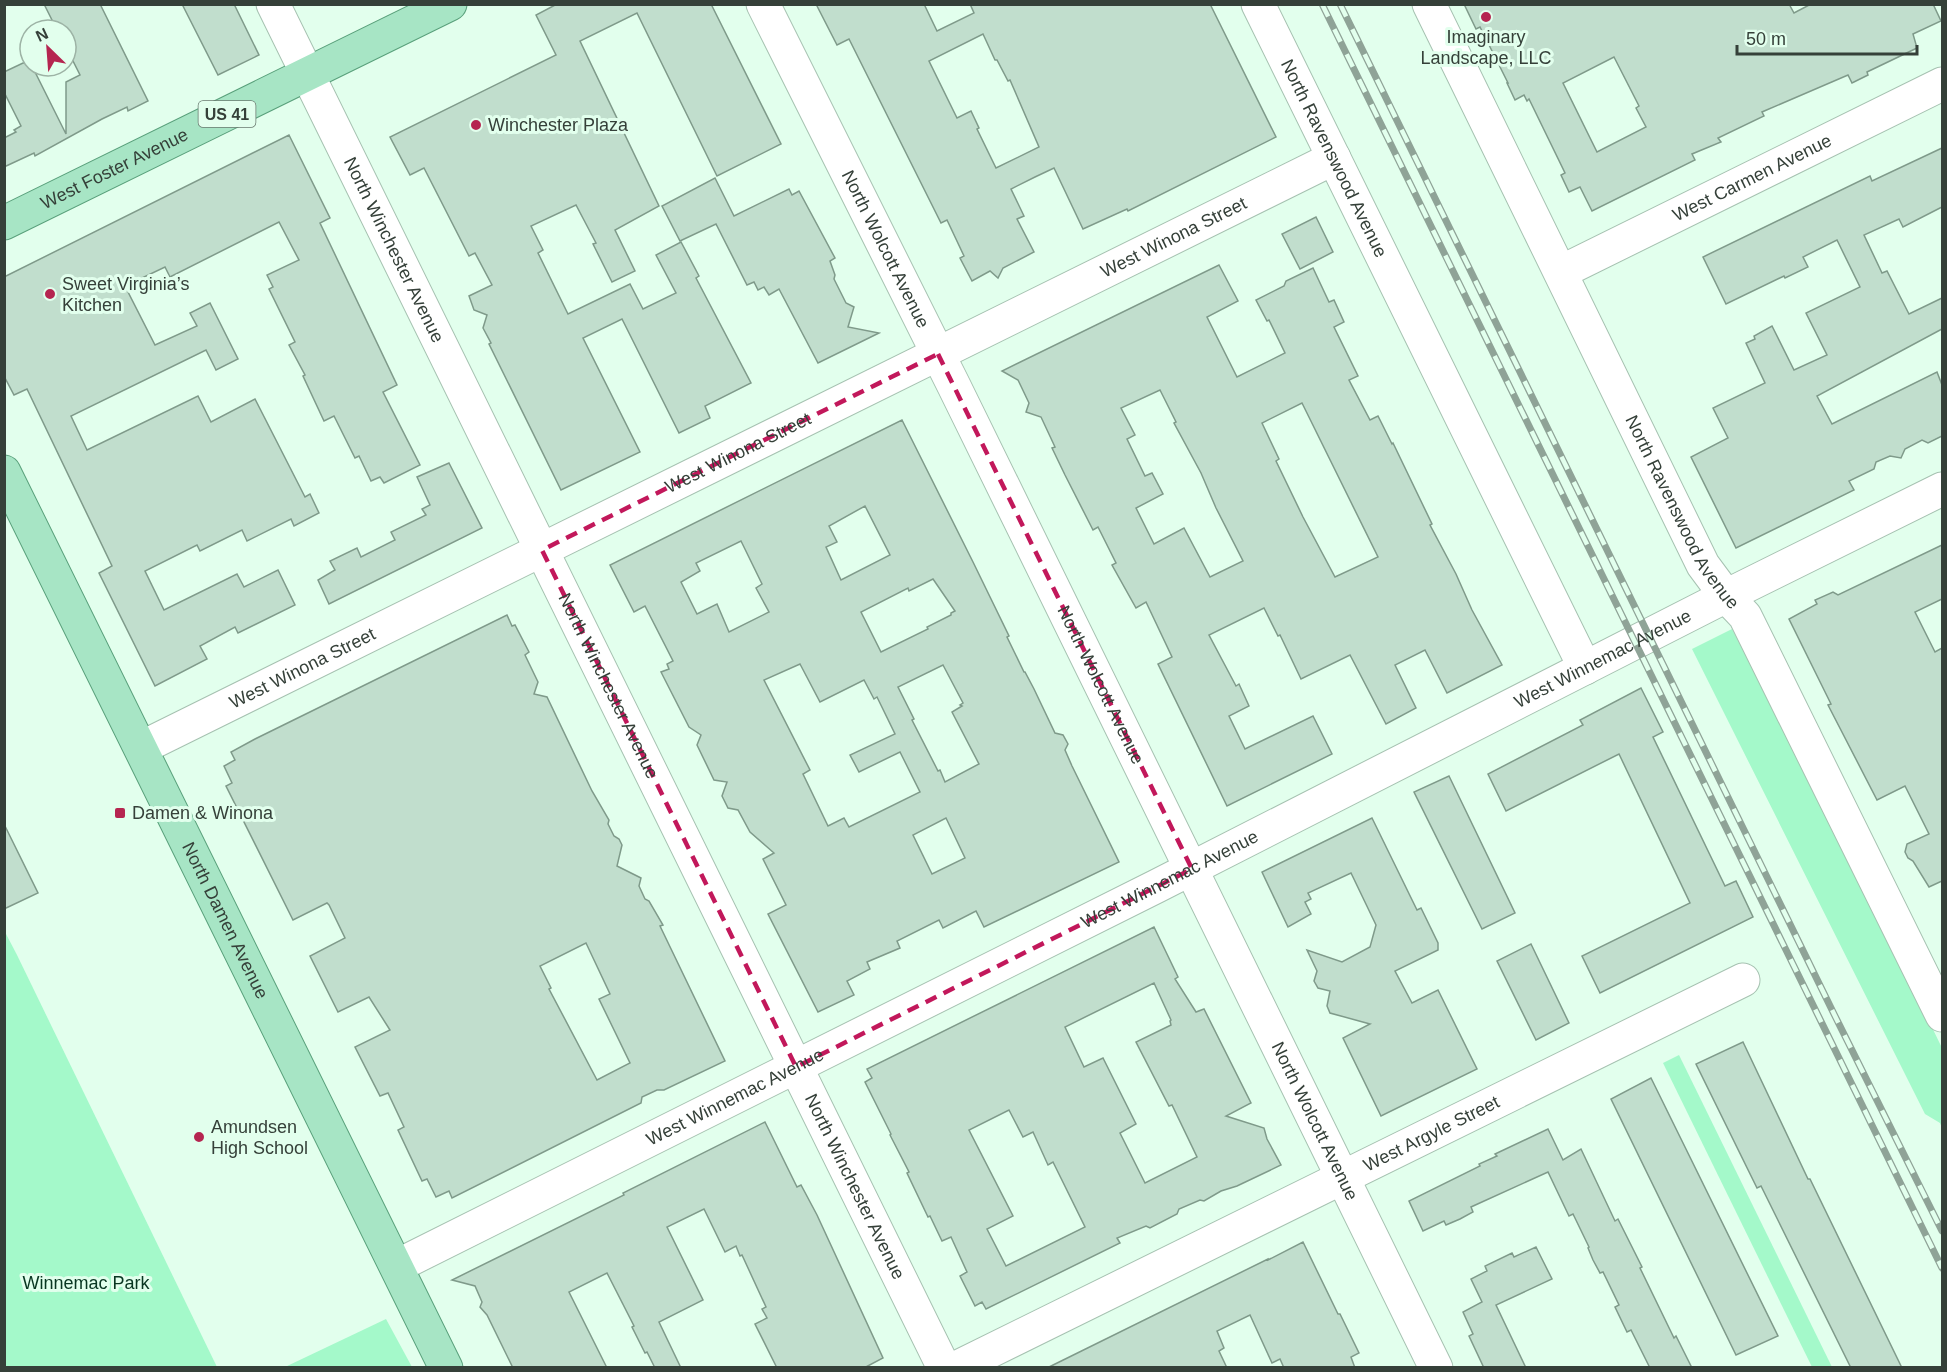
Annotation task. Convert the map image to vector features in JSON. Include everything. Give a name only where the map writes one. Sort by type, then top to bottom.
[{"type":"main road","name":"West Foster Avenue","points":[[4,223],[450,4]]},
{"type":"main road","name":"North Damen Avenue","points":[[4,472],[446,1368]]},
{"type":"street","name":"North Winchester Avenue","points":[[273,4],[944,1368]]},
{"type":"street","name":"North Wolcott Avenue","points":[[764,4],[1436,1368]]},
{"type":"street","name":"North Ravenswood Avenue","points":[[1258,4],[1585,668]]},
{"type":"street","name":"North Ravenswood Avenue","points":[[1429,4],[1703,565],[1726,596],[1745,616],[1942,1015]]},
{"type":"street","name":"West Carmen Avenue","points":[[1561,272],[1942,84]]},
{"type":"street","name":"West Winona Street","points":[[141,748],[1334,158]]},
{"type":"street","name":"West Winnemac Avenue","points":[[397,1266],[1192,869],[1726,596],[1942,489]]},
{"type":"street","name":"West Argyle Street","points":[[957,1368],[1743,980]]},
{"type":"highlighted area","points":[[938,354],[1192,869],[796,1067],[542,550]]},
{"type":"green space","points":[[1732,629],[1863,885],[1942,1048],[1942,1128],[1940,1123],[1925,1114],[1692,649]]},
{"type":"green space","name":"Winnemac Park","points":[[5,932],[17,955],[217,1367],[5,1367]]},
{"type":"green space","points":[[1679,1055],[1832,1367],[1812,1367],[1663,1063]]},
{"type":"green space","points":[[386,1319],[412,1367],[285,1367]]},
{"type":"building","points":[[44,4],[100,4],[148,101],[128,111],[127,107],[35,156],[34,153],[4,167],[4,138],[16,132],[14,130],[21,126],[4,92],[4,72],[18,65],[18,78],[38,78],[66,134],[66,82],[80,75],[78,71],[78,18],[51,18]]},
{"type":"building","points":[[182,4],[234,4],[259,55],[218,75]]},
{"type":"building","points":[[557,4],[711,4],[781,144],[717,176],[637,13],[580,41],[659,206],[615,230],[635,271],[612,282],[593,244],[596,243],[576,205],[531,226],[543,250],[538,253],[568,314],[630,284],[643,309],[676,293],[656,255],[681,242],[699,276],[696,278],[751,383],[705,406],[710,418],[679,433],[622,319],[583,338],[640,452],[561,490],[489,344],[491,343],[483,328],[487,315],[474,310],[469,296],[492,285],[475,253],[469,256],[424,168],[410,175],[390,137],[556,55],[536,15]]},
{"type":"building","points":[[816,4],[924,4],[937,31],[974,13],[970,4],[1210,4],[1276,137],[1128,211],[1127,209],[1083,229],[1054,168],[1011,189],[1024,216],[1017,219],[1034,252],[1003,268],[998,278],[990,271],[972,281],[960,258],[964,256],[947,220],[941,223],[849,39],[837,45]],"holes":[[[983,34],[1008,81],[1010,80],[1039,147],[996,168],[971,111],[957,118],[929,61]]]},
{"type":"building","points":[[1464,4],[1789,4],[1794,13],[1811,4],[1933,4],[1941,21],[1913,34],[1917,48],[1867,72],[1868,75],[1852,83],[1848,75],[1762,112],[1764,116],[1718,138],[1721,142],[1692,154],[1695,160],[1592,211],[1580,187],[1569,192],[1561,175],[1565,173],[1529,99],[1527,101],[1524,95],[1515,100],[1480,27],[1476,29]],"holes":[[[1614,57],[1639,106],[1636,108],[1646,127],[1597,152],[1563,83]]]},
{"type":"building","points":[[289,135],[330,218],[320,223],[397,385],[383,392],[420,465],[384,483],[380,477],[371,481],[359,456],[355,458],[334,416],[324,421],[303,376],[305,375],[289,345],[295,342],[269,289],[273,287],[267,275],[299,260],[279,222],[170,277],[165,267],[125,286],[155,345],[197,326],[190,313],[210,303],[238,359],[216,370],[206,350],[71,416],[87,450],[198,396],[211,422],[255,399],[305,497],[310,494],[319,513],[294,526],[291,519],[247,541],[242,530],[200,551],[197,545],[145,571],[164,610],[237,574],[244,587],[278,570],[295,605],[238,633],[235,627],[200,646],[207,659],[155,686],[99,573],[112,566],[27,389],[14,395],[4,376],[4,277]]},
{"type":"building","points":[[1942,148],[1942,207],[1903,227],[1899,219],[1864,235],[1882,273],[1887,271],[1909,314],[1942,298],[1942,329],[1817,396],[1832,424],[1937,372],[1942,385],[1942,436],[1928,443],[1922,440],[1905,449],[1901,458],[1890,456],[1876,462],[1874,469],[1849,481],[1854,490],[1736,548],[1691,457],[1728,438],[1713,408],[1765,383],[1746,343],[1772,326],[1794,370],[1827,355],[1806,313],[1860,287],[1837,240],[1803,257],[1808,267],[1726,304],[1703,257],[1870,176],[1872,181]]},
{"type":"building","points":[[715,178],[734,216],[789,189],[792,195],[799,191],[835,258],[830,261],[835,275],[834,279],[846,303],[854,307],[848,327],[879,333],[818,363],[779,289],[769,295],[764,287],[758,290],[754,282],[747,285],[716,224],[680,241],[662,206]]},
{"type":"building","points":[[1316,217],[1333,252],[1300,269],[1282,234]]},
{"type":"building","points":[[1219,265],[1238,301],[1207,317],[1237,377],[1285,353],[1269,320],[1267,321],[1256,300],[1284,286],[1286,281],[1313,268],[1329,302],[1334,300],[1344,322],[1334,327],[1358,376],[1349,380],[1370,420],[1378,416],[1393,443],[1432,524],[1430,525],[1502,665],[1447,693],[1425,650],[1395,665],[1416,708],[1386,724],[1350,655],[1301,679],[1264,608],[1209,635],[1236,686],[1239,684],[1249,706],[1229,716],[1245,749],[1313,716],[1332,754],[1227,806],[1158,664],[1172,657],[1146,602],[1136,608],[1112,565],[1116,563],[1098,527],[1093,530],[1065,475],[1041,417],[1026,412],[1029,403],[1018,380],[1002,371]],"holes":[[[1160,390],[1176,422],[1174,423],[1243,561],[1210,577],[1184,528],[1154,544],[1136,508],[1163,494],[1152,473],[1145,476],[1127,439],[1135,435],[1121,408]],[[1302,403],[1378,557],[1335,577],[1276,461],[1279,459],[1262,423]]]},
{"type":"building","points":[[902,420],[1055,733],[1063,735],[1068,744],[1065,750],[1119,862],[984,927],[976,911],[943,928],[939,920],[897,941],[900,948],[867,962],[870,969],[847,981],[854,995],[818,1012],[768,914],[786,905],[763,859],[774,853],[750,832],[738,810],[728,808],[722,796],[727,782],[714,780],[697,745],[701,735],[689,727],[661,672],[669,669],[667,664],[673,661],[645,606],[634,612],[610,565]],"holes":[[[865,506],[890,555],[841,580],[826,547],[837,542],[829,526]],[[741,541],[762,584],[756,588],[769,612],[729,632],[717,604],[697,614],[681,582],[700,571],[696,563]],[[933,579],[955,611],[927,627],[928,629],[881,652],[861,612],[908,588],[909,591]],[[800,664],[820,702],[864,680],[874,699],[877,697],[895,734],[850,755],[859,772],[900,752],[920,792],[849,827],[844,818],[828,826],[803,774],[810,770],[764,680]],[[943,665],[963,703],[952,712],[979,764],[945,782],[912,720],[914,719],[898,687]],[[946,818],[965,858],[932,874],[913,835]]]},
{"type":"building","points":[[449,463],[482,528],[329,604],[318,580],[335,570],[330,561],[357,548],[361,557],[395,540],[391,532],[426,515],[422,509],[430,505],[417,477]]},
{"type":"building","points":[[1942,545],[1942,599],[1915,612],[1935,652],[1942,648],[1942,881],[1929,887],[1905,852],[1907,844],[1929,834],[1905,786],[1877,800],[1828,705],[1831,704],[1789,619],[1817,604],[1815,600],[1833,592],[1838,595]]},
{"type":"building","points":[[507,615],[529,652],[525,655],[538,682],[534,694],[547,697],[592,791],[609,820],[608,824],[614,836],[622,845],[617,866],[641,878],[639,886],[663,925],[660,926],[725,1061],[664,1090],[657,1090],[642,1097],[641,1103],[452,1198],[449,1191],[436,1197],[427,1179],[422,1181],[398,1130],[404,1127],[388,1093],[380,1096],[355,1047],[390,1030],[369,997],[338,1012],[310,956],[345,938],[329,905],[327,903],[293,920],[226,786],[232,783],[224,766],[235,760],[231,752]],"holes":[[[586,943],[610,994],[599,999],[630,1063],[597,1080],[549,989],[551,988],[540,966]]]},
{"type":"building","points":[[1641,688],[1663,732],[1653,737],[1725,886],[1736,881],[1753,917],[1600,993],[1582,956],[1690,903],[1619,754],[1506,811],[1488,774],[1583,725],[1580,720]]},
{"type":"building","points":[[1449,776],[1515,913],[1482,929],[1414,792]]},
{"type":"building","points":[[1372,818],[1417,910],[1421,908],[1438,943],[1438,950],[1395,971],[1412,1003],[1438,990],[1477,1069],[1381,1116],[1343,1038],[1370,1024],[1330,1013],[1327,1006],[1330,991],[1318,988],[1314,981],[1317,971],[1307,950],[1342,962],[1370,947],[1376,925],[1351,873],[1308,893],[1311,899],[1305,902],[1311,914],[1288,927],[1262,872]]},
{"type":"building","points":[[4,824],[38,893],[4,909]]},
{"type":"building","points":[[1154,927],[1178,977],[1175,979],[1196,1012],[1204,1009],[1251,1103],[1226,1116],[1264,1128],[1267,1139],[1281,1165],[1221,1191],[1204,1201],[1200,1200],[1179,1209],[1177,1214],[1150,1228],[1146,1226],[1117,1238],[1120,1243],[986,1309],[982,1302],[975,1306],[960,1276],[967,1272],[951,1237],[942,1241],[930,1216],[928,1217],[907,1173],[909,1172],[865,1082],[872,1078],[867,1069]],"holes":[[[1154,983],[1171,1020],[1171,1025],[1136,1042],[1169,1106],[1172,1105],[1197,1157],[1145,1183],[1120,1133],[1136,1124],[1103,1058],[1084,1067],[1065,1027]],[[1009,1110],[1023,1137],[1033,1132],[1048,1165],[1053,1162],[1085,1227],[1006,1266],[987,1229],[1013,1216],[969,1130]]]},
{"type":"building","points":[[1531,944],[1569,1023],[1536,1040],[1497,961]]},
{"type":"building","points":[[1743,1042],[1902,1368],[1851,1368],[1761,1186],[1757,1188],[1696,1064]]},
{"type":"building","points":[[1651,1078],[1778,1336],[1736,1355],[1611,1099]]},
{"type":"building","points":[[765,1122],[797,1187],[801,1185],[817,1215],[883,1358],[864,1368],[777,1368],[755,1324],[767,1318],[762,1309],[766,1307],[742,1255],[740,1256],[736,1246],[725,1252],[704,1209],[667,1227],[703,1300],[659,1322],[681,1368],[655,1368],[647,1352],[645,1353],[607,1273],[569,1292],[607,1368],[513,1368],[487,1315],[480,1307],[482,1302],[475,1286],[452,1280]]},
{"type":"building","points":[[1548,1129],[1563,1160],[1581,1149],[1615,1221],[1618,1219],[1642,1267],[1640,1268],[1674,1338],[1676,1336],[1692,1368],[1650,1368],[1631,1330],[1627,1332],[1615,1307],[1619,1305],[1603,1272],[1600,1273],[1573,1214],[1569,1216],[1548,1172],[1471,1207],[1473,1212],[1460,1219],[1446,1225],[1444,1221],[1423,1231],[1409,1201],[1480,1166],[1479,1164],[1497,1156],[1495,1154]]},
{"type":"building","points":[[1303,1242],[1359,1353],[1351,1357],[1355,1368],[1284,1368],[1280,1359],[1272,1363],[1250,1315],[1217,1331],[1224,1348],[1219,1351],[1227,1368],[1047,1368],[1268,1260]]},
{"type":"building","points":[[1536,1247],[1552,1279],[1496,1305],[1526,1368],[1484,1368],[1469,1336],[1473,1334],[1463,1312],[1482,1302],[1471,1279],[1487,1271],[1485,1266],[1512,1253],[1514,1257]]},
{"type":"railway","points":[[1322,4],[1942,1268]]},
{"type":"railway","points":[[1340,4],[1942,1231]]},
{"type":"place","name":"Imaginary Landscape, LLC","points":[[1486,17]]},
{"type":"place","name":"Winchester Plaza","points":[[476,125]]},
{"type":"place","name":"Sweet Virginia’s Kitchen","points":[[50,294]]},
{"type":"place","name":"Damen & Winona","points":[[120,813]]},
{"type":"place","name":"Amundsen High School","points":[[199,1137]]}]
